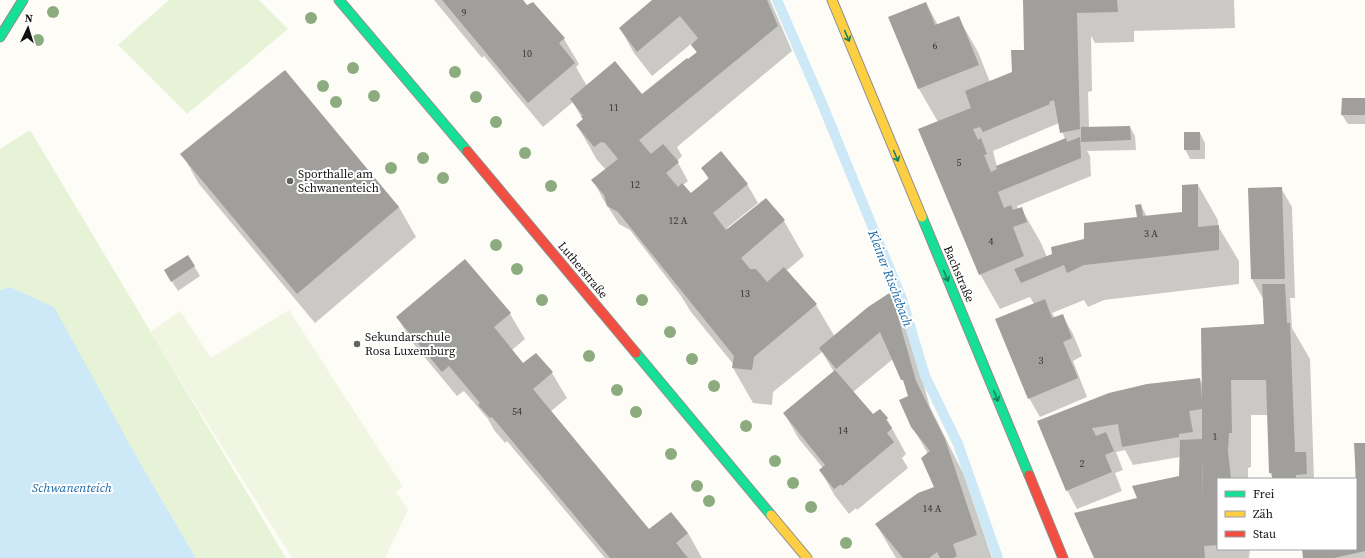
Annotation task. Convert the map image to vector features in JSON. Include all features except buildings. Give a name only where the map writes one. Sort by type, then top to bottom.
[{"type":"street","points":[[0,37],[23,0]]},
{"type":"street","name":"Lutherstraße","points":[[339,0],[578,283],[807,558]]},
{"type":"street","name":"Bachstraße","points":[[832,0],[1063,558]]},
{"type":"green space","points":[[169,0],[259,0],[288,29],[187,114],[118,45]]},
{"type":"green space","points":[[30,130],[286,558],[196,558],[140,463],[10,287],[0,290],[0,149]]},
{"type":"green space","points":[[289,310],[403,487],[396,492],[408,510],[385,558],[292,558],[150,332],[180,311],[211,358]]},
{"type":"water","name":"Schwanenteich","points":[[10,287],[54,307],[140,463],[196,558],[0,558],[0,290]]},
{"type":"waterway","name":"Kleiner Rischebach","points":[[777,0],[821,101],[902,299],[925,376],[958,444],[998,558]]},
{"type":"traffic: fast","points":[[0,37],[23,0]]},
{"type":"traffic: fast","points":[[339,0],[467,151]]},
{"type":"traffic: fast","points":[[922,217],[1029,475]]},
{"type":"traffic: fast","points":[[636,353],[771,515]]},
{"type":"traffic: slow","points":[[832,0],[922,217]]},
{"type":"traffic: slow","points":[[771,515],[807,558]]},
{"type":"traffic: jam","points":[[467,151],[636,353]]},
{"type":"traffic: jam","points":[[1029,475],[1063,558]]},
{"type":"place","name":"Sporthalle am Schwanenteich","points":[[290,181]]},
{"type":"place","name":"Sekundarschule Rosa Luxemburg","points":[[357,344]]}]
